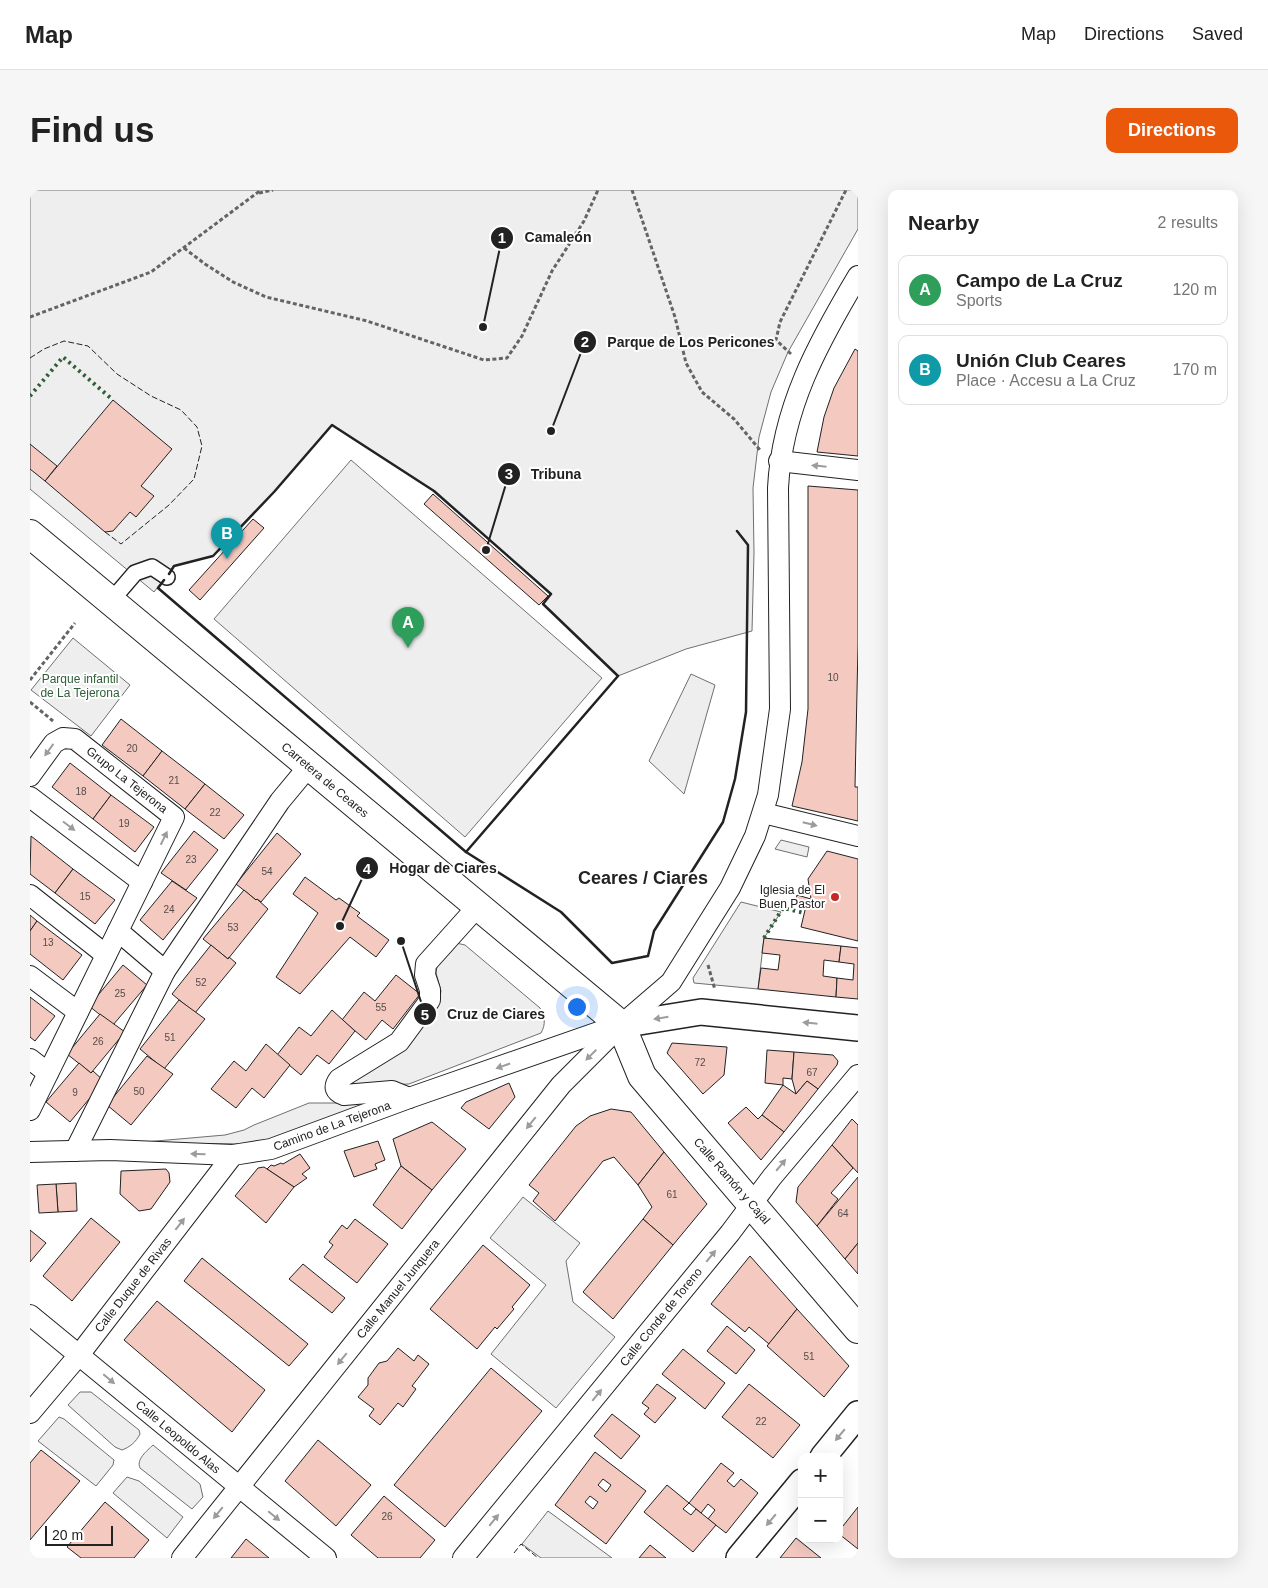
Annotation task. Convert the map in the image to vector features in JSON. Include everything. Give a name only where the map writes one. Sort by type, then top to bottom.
[{"type":"main road","name":"Carretera de Ceares","points":[[30,534],[621,1025]]},
{"type":"main road","name":"Calle Ramón y Cajal","points":[[621,1025],[642,1076],[858,1329]]},
{"type":"street","name":"Calle Manuel Junquera","points":[[182,1558],[561,1085],[621,1025],[670,982],[730,888],[755,836],[768,795],[780,709],[779,461],[789,420],[808,369],[858,276]]},
{"type":"street","points":[[779,461],[858,470]]},
{"type":"street","points":[[111,601],[135,573],[152,567],[167,576]]},
{"type":"street","name":"Grupo La Tejerona","points":[[30,776],[54,743],[63,738],[75,739],[174,817],[30,1110]]},
{"type":"street","points":[[75,1151],[165,971],[280,801],[309,766]]},
{"type":"street","points":[[30,797],[142,882]]},
{"type":"street","points":[[763,812],[858,836]]},
{"type":"street","points":[[30,894],[106,955]]},
{"type":"street","points":[[409,1098],[392,1091],[338,1094],[335,1084],[339,1079],[399,1042],[430,1000],[430,990],[425,975],[426,964],[478,906]]},
{"type":"street","points":[[118,931],[165,971]]},
{"type":"street","points":[[30,976],[78,1012]]},
{"type":"street","points":[[621,1025],[702,1012],[858,1028]]},
{"type":"street","name":"Camino de La Tejerona","points":[[31,1148],[233,1155],[271,1149],[409,1098],[621,1025]]},
{"type":"street","points":[[30,1059],[48,1073]]},
{"type":"street","name":"Calle Conde de Toreno","points":[[463,1558],[730,1233],[772,1176],[858,1075]]},
{"type":"street","name":"Calle Duque de Rivas","points":[[30,1413],[79,1355],[233,1155]]},
{"type":"street","name":"Calle Leopoldo Alas","points":[[30,1315],[326,1558]]},
{"type":"street","points":[[826,1453],[858,1414]]},
{"type":"street","points":[[739,1558],[798,1487]]},
{"type":"path","points":[[30,317],[151,272],[260,191],[273,190]]},
{"type":"path","points":[[184,248],[204,264],[233,282],[266,297],[367,320],[484,360],[507,358],[522,336],[552,271],[584,221],[598,190]]},
{"type":"path","points":[[632,190],[675,318],[686,363],[702,392],[734,419],[761,450]]},
{"type":"path","points":[[791,354],[776,340],[780,322],[846,190]]},
{"type":"path","points":[[30,680],[75,623]]},
{"type":"path","points":[[708,960],[708,968],[716,992]]},
{"type":"green space","points":[[30,190],[858,190],[858,229],[788,352],[771,392],[759,437],[753,488],[752,631],[686,649],[618,676],[543,604],[551,594],[434,491],[332,425],[274,492],[213,556],[174,566],[154,592],[30,489]]},
{"type":"green space","points":[[351,460],[602,678],[465,837],[214,619]]},
{"type":"green space","name":"Parque infantil de La Tejerona","points":[[73,638],[130,685],[91,736],[31,690]]},
{"type":"green space","points":[[691,674],[715,685],[684,794],[649,761]]},
{"type":"green space","points":[[781,840],[809,847],[807,857],[775,849]]},
{"type":"green space","points":[[741,902],[781,912],[764,938],[758,989],[694,983],[693,978]]},
{"type":"green space","points":[[456,943],[465,945],[540,1008],[544,1020],[544,1027],[541,1033],[409,1084],[351,1086],[348,1080],[405,1048],[439,1003],[441,991],[436,973],[437,966]]},
{"type":"green space","points":[[380,1100],[272,1140],[250,1144],[133,1143],[225,1135],[244,1130],[309,1103],[363,1103]]},
{"type":"green space","points":[[523,1197],[580,1243],[566,1261],[573,1302],[615,1337],[556,1408],[491,1354],[546,1285],[490,1238]]},
{"type":"green space","points":[[80,1392],[91,1392],[139,1430],[140,1434],[135,1442],[122,1450],[115,1447],[68,1405]]},
{"type":"green space","points":[[59,1417],[64,1419],[114,1460],[113,1465],[96,1486],[38,1441]]},
{"type":"green space","points":[[153,1445],[200,1484],[203,1497],[192,1509],[140,1468],[141,1458]]},
{"type":"green space","points":[[127,1477],[139,1481],[183,1517],[167,1538],[113,1493]]},
{"type":"green space","points":[[548,1511],[612,1558],[541,1558],[522,1544]]},
{"type":"building","points":[[855,349],[858,351],[858,456],[817,452],[824,417],[834,388]]},
{"type":"building","points":[[113,400],[172,449],[141,486],[154,496],[136,517],[130,512],[113,531],[105,532],[45,481]]},
{"type":"building","points":[[30,444],[57,466],[45,481],[30,469]]},
{"type":"building","points":[[808,486],[858,490],[858,645],[855,787],[858,787],[858,821],[792,806],[802,762],[808,709]]},
{"type":"building","points":[[433,494],[548,596],[539,605],[424,504]]},
{"type":"building","points":[[253,519],[264,528],[200,600],[189,590]]},
{"type":"building","points":[[121,719],[162,751],[143,776],[102,745]]},
{"type":"building","points":[[162,751],[205,784],[185,809],[143,776]]},
{"type":"building","points":[[70,763],[111,795],[93,819],[52,787]]},
{"type":"building","points":[[205,784],[244,815],[224,839],[185,809]]},
{"type":"building","points":[[111,795],[154,827],[135,852],[93,819]]},
{"type":"building","points":[[194,831],[218,850],[186,890],[161,873]]},
{"type":"building","points":[[277,833],[301,854],[261,902],[236,884]]},
{"type":"building","points":[[31,836],[73,869],[55,893],[30,874]]},
{"type":"building","name":"Iglesia de El Buen Pastor","points":[[827,851],[858,859],[858,941],[801,927],[806,906],[795,904],[797,895],[811,899],[808,879]]},
{"type":"building","points":[[73,869],[115,900],[95,924],[55,893]]},
{"type":"building","points":[[305,877],[336,900],[339,898],[360,913],[357,916],[389,940],[376,957],[350,937],[300,994],[276,977],[318,913],[293,894]]},
{"type":"building","points":[[172,881],[197,898],[163,940],[140,920]]},
{"type":"building","points":[[244,890],[268,909],[228,959],[203,939]]},
{"type":"building","points":[[30,915],[37,921],[30,931]]},
{"type":"building","points":[[37,921],[82,955],[63,980],[30,954],[30,931]]},
{"type":"building","points":[[764,938],[841,946],[839,962],[824,960],[823,976],[837,978],[836,997],[758,989],[761,968],[778,970],[780,955],[762,953]]},
{"type":"building","points":[[211,945],[236,963],[195,1013],[172,994]]},
{"type":"building","points":[[841,946],[858,948],[858,999],[836,997],[837,978],[853,980],[854,964],[839,962]]},
{"type":"building","points":[[123,965],[147,985],[113,1025],[89,1006]]},
{"type":"building","points":[[396,975],[420,994],[393,1029],[382,1020],[366,1040],[342,1020],[364,992],[375,1001]]},
{"type":"building","points":[[30,997],[55,1016],[35,1041],[30,1037]]},
{"type":"building","points":[[179,1000],[205,1019],[164,1069],[140,1049]]},
{"type":"building","points":[[332,1010],[355,1031],[329,1064],[317,1055],[301,1075],[277,1055],[299,1027],[311,1036]]},
{"type":"building","points":[[100,1014],[125,1032],[91,1073],[67,1054]]},
{"type":"building","points":[[672,1043],[727,1047],[724,1075],[703,1094],[667,1053]]},
{"type":"building","points":[[266,1044],[290,1065],[264,1098],[252,1088],[236,1108],[211,1089],[234,1061],[246,1071]]},
{"type":"building","points":[[767,1050],[794,1052],[792,1079],[783,1078],[783,1085],[765,1083]]},
{"type":"building","points":[[794,1052],[833,1055],[838,1061],[837,1065],[818,1089],[807,1081],[796,1094],[792,1079]]},
{"type":"building","points":[[147,1056],[173,1074],[131,1125],[107,1105]]},
{"type":"building","points":[[79,1063],[91,1073],[93,1071],[104,1081],[70,1122],[46,1102]]},
{"type":"building","points":[[807,1081],[818,1089],[784,1132],[762,1115],[783,1085],[796,1094]]},
{"type":"building","points":[[509,1083],[515,1097],[489,1129],[461,1108],[466,1102]]},
{"type":"building","points":[[746,1107],[758,1119],[762,1115],[784,1132],[761,1160],[728,1123]]},
{"type":"building","points":[[611,1109],[631,1112],[664,1152],[638,1185],[614,1157],[603,1161],[555,1221],[533,1201],[539,1193],[529,1185],[576,1126],[590,1116]]},
{"type":"building","points":[[852,1119],[858,1125],[858,1173],[832,1145]]},
{"type":"building","points":[[432,1122],[466,1149],[432,1190],[401,1166],[393,1139]]},
{"type":"building","points":[[378,1141],[385,1160],[375,1164],[377,1169],[354,1177],[344,1151]]},
{"type":"building","points":[[832,1145],[853,1168],[831,1193],[838,1199],[817,1226],[796,1202],[798,1187]]},
{"type":"building","points":[[664,1152],[707,1204],[673,1245],[643,1219],[652,1207],[638,1185]]},
{"type":"building","points":[[300,1154],[310,1168],[302,1174],[307,1178],[294,1187],[267,1169],[271,1165],[283,1164]]},
{"type":"building","points":[[401,1166],[432,1190],[402,1229],[373,1205]]},
{"type":"building","points":[[264,1167],[294,1187],[266,1223],[235,1196],[258,1168]]},
{"type":"building","points":[[166,1169],[169,1173],[170,1182],[151,1209],[139,1211],[120,1194],[121,1171]]},
{"type":"building","points":[[858,1177],[858,1243],[845,1259],[817,1226]]},
{"type":"building","points":[[76,1183],[77,1211],[58,1212],[56,1184]]},
{"type":"building","points":[[56,1184],[58,1212],[39,1213],[37,1185]]},
{"type":"building","points":[[91,1218],[120,1242],[72,1301],[43,1276]]},
{"type":"building","points":[[355,1219],[388,1244],[357,1283],[324,1257],[333,1245],[329,1242],[342,1225],[347,1229]]},
{"type":"building","points":[[643,1219],[673,1245],[613,1319],[583,1292]]},
{"type":"building","points":[[30,1230],[46,1243],[30,1262]]},
{"type":"building","points":[[858,1243],[858,1274],[845,1259]]},
{"type":"building","points":[[483,1245],[530,1285],[512,1307],[514,1309],[497,1329],[495,1327],[477,1349],[430,1309]]},
{"type":"building","points":[[750,1256],[797,1309],[769,1344],[749,1327],[745,1332],[711,1304]]},
{"type":"building","points":[[202,1258],[308,1344],[289,1366],[184,1281]]},
{"type":"building","points":[[303,1264],[345,1298],[332,1313],[289,1279]]},
{"type":"building","points":[[157,1301],[265,1390],[232,1432],[124,1340]]},
{"type":"building","points":[[797,1309],[849,1366],[824,1397],[767,1346]]},
{"type":"building","points":[[727,1326],[755,1350],[736,1374],[707,1351]]},
{"type":"building","points":[[398,1348],[414,1361],[418,1355],[429,1364],[412,1386],[416,1389],[403,1407],[398,1403],[380,1425],[369,1416],[374,1409],[358,1397],[368,1385],[368,1378],[379,1363],[387,1361]]},
{"type":"building","points":[[683,1349],[725,1383],[705,1409],[662,1374]]},
{"type":"building","points":[[491,1368],[542,1411],[445,1527],[394,1485]]},
{"type":"building","points":[[657,1384],[676,1398],[655,1423],[644,1414],[649,1408],[642,1403]]},
{"type":"building","points":[[749,1384],[800,1425],[773,1458],[722,1417]]},
{"type":"building","points":[[612,1414],[640,1436],[621,1459],[594,1436]]},
{"type":"building","points":[[318,1440],[371,1485],[336,1526],[285,1481]]},
{"type":"building","points":[[41,1450],[80,1481],[30,1540],[30,1463]]},
{"type":"building","points":[[595,1452],[646,1491],[606,1544],[555,1505]],"holes":[[[603,1479],[611,1485],[606,1492],[598,1485]],[[590,1496],[598,1502],[593,1509],[585,1502]]]},
{"type":"building","points":[[721,1463],[734,1473],[727,1481],[734,1487],[741,1479],[758,1493],[726,1533],[708,1519],[715,1510],[708,1504],[701,1513],[689,1503]]},
{"type":"building","points":[[667,1485],[689,1503],[683,1509],[691,1515],[696,1509],[716,1525],[693,1552],[644,1512]]},
{"type":"building","points":[[384,1496],[435,1540],[420,1558],[378,1558],[351,1535]]},
{"type":"building","points":[[105,1502],[149,1540],[134,1558],[81,1558],[67,1547]]},
{"type":"building","points":[[858,1507],[858,1549],[843,1537],[843,1526]]},
{"type":"building","points":[[796,1538],[798,1543],[802,1543],[821,1558],[780,1558]]},
{"type":"building","points":[[246,1539],[269,1558],[231,1558]]},
{"type":"building","points":[[650,1545],[666,1558],[639,1558]]},
{"type":"hedge","points":[[30,396],[63,357],[113,400]]},
{"type":"hedge","points":[[764,938],[783,908],[804,913]]},
{"type":"fence","points":[[30,358],[44,349],[64,341],[88,346],[117,374],[151,396],[181,410],[197,427],[202,446],[194,479],[169,505],[121,544],[105,532]]},
{"type":"fence","points":[[514,1553],[521,1544],[538,1558]]},
{"type":"wall","points":[[169,574],[174,566],[213,556],[274,492],[332,425],[434,491],[551,594],[543,604],[618,676],[466,852]]},
{"type":"wall","points":[[164,580],[158,588],[466,852],[561,912],[612,963],[648,956],[654,931],[723,822],[735,779],[746,712],[748,545],[737,531]]},
{"type":"place","name":"Camaleón","points":[[483,327]]},
{"type":"place","name":"Parque de Los Pericones","points":[[551,431]]},
{"type":"place","name":"Tribuna","points":[[486,550]]},
{"type":"place","name":"Unión Club Ceares","points":[[227,559]]},
{"type":"place","name":"Campo de La Cruz","points":[[408,648]]},
{"type":"place","name":"Iglesia de El Buen Pastor","points":[[835,897]]},
{"type":"place","name":"Hogar de Ciares","points":[[340,926]]},
{"type":"place","name":"Cruz de Ciares","points":[[401,941]]},
{"type":"district","name":"Ceares / Ciares","points":[[643,878]]}]
